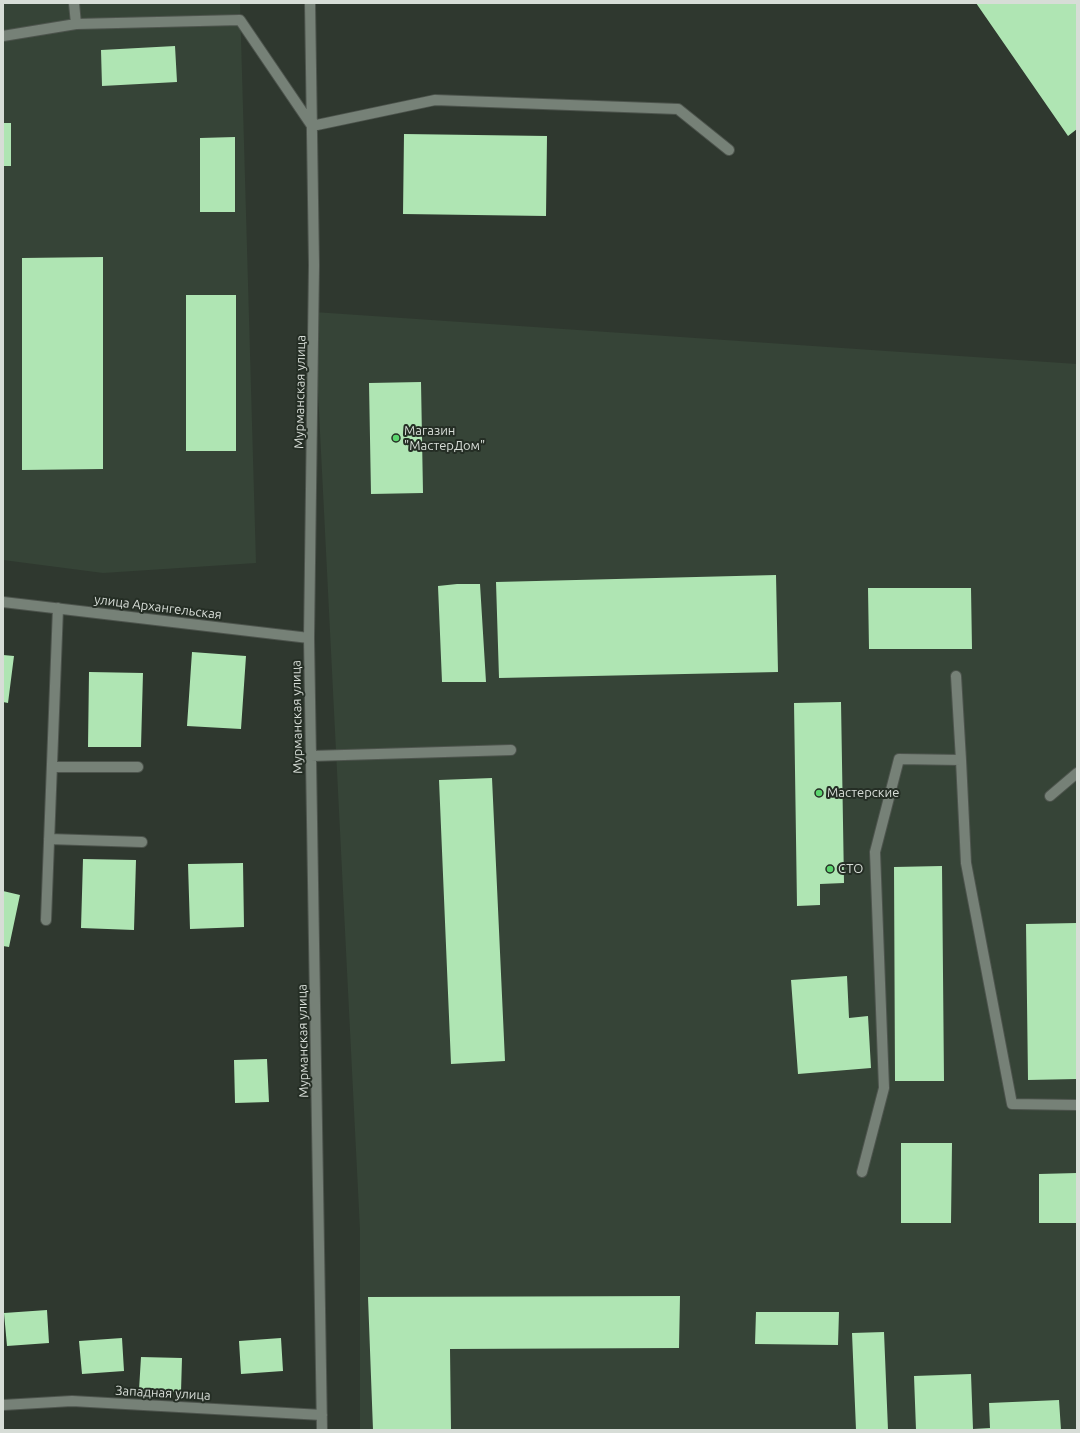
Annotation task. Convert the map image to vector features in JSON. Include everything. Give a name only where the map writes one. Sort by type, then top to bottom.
[{"type":"street","points":[[74,3],[76,24]]},
{"type":"street","name":"Мурманская улица","points":[[310,3],[314,265],[309,638],[322,1430]]},
{"type":"street","points":[[3,36],[76,24],[240,20],[312,126],[435,100],[678,109],[729,150]]},
{"type":"street","name":"улица Архангельская","points":[[3,602],[309,638]]},
{"type":"street","points":[[46,920],[58,608]]},
{"type":"street","points":[[956,676],[966,863],[1012,1104],[1077,1105]]},
{"type":"street","points":[[311,756],[511,750]]},
{"type":"street","points":[[862,1172],[884,1088],[875,852],[898,759],[961,760]]},
{"type":"street","points":[[52,767],[138,767]]},
{"type":"street","points":[[1050,796],[1077,773]]},
{"type":"street","points":[[49,839],[142,842]]},
{"type":"street","name":"Западная улица","points":[[3,1405],[72,1401],[322,1415]]},
{"type":"shaded area","points":[[3,3],[240,3],[256,563],[103,573],[3,560]]},
{"type":"shaded area","points":[[314,312],[1077,364],[1077,1430],[360,1430],[360,1230]]},
{"type":"building","points":[[976,3],[1077,3],[1077,129],[1068,136]]},
{"type":"building","points":[[175,46],[177,82],[102,86],[101,50]]},
{"type":"building","points":[[3,123],[11,123],[11,166],[3,166]]},
{"type":"building","points":[[404,134],[547,136],[546,216],[403,214]]},
{"type":"building","points":[[235,137],[235,212],[200,212],[200,138]]},
{"type":"building","points":[[103,257],[103,469],[22,470],[22,258]]},
{"type":"building","points":[[186,295],[236,295],[236,451],[186,451]]},
{"type":"building","name":"Магазин \"МастерДом\"","points":[[421,382],[423,493],[371,494],[369,383]]},
{"type":"building","points":[[776,575],[778,672],[499,678],[496,582]]},
{"type":"building","points":[[480,584],[486,682],[442,682],[438,586]]},
{"type":"building","points":[[868,588],[971,588],[972,649],[869,649]]},
{"type":"building","points":[[192,652],[246,656],[241,729],[187,726]]},
{"type":"building","points":[[3,655],[14,656],[8,703],[3,702]]},
{"type":"building","points":[[89,672],[143,673],[141,747],[88,747]]},
{"type":"building","name":"Мастерские","points":[[841,702],[844,883],[820,884],[820,905],[797,906],[794,703]]},
{"type":"building","points":[[492,778],[505,1061],[451,1064],[439,780]]},
{"type":"building","points":[[83,859],[136,860],[134,930],[81,928]]},
{"type":"building","points":[[243,863],[244,927],[190,929],[188,864]]},
{"type":"building","points":[[942,866],[944,1081],[895,1081],[894,867]]},
{"type":"building","points":[[3,891],[20,895],[9,947],[3,946]]},
{"type":"building","points":[[1077,923],[1077,1079],[1028,1080],[1026,924]]},
{"type":"building","points":[[847,976],[849,1018],[868,1016],[871,1068],[798,1074],[791,980]]},
{"type":"building","points":[[267,1059],[269,1102],[235,1103],[234,1060]]},
{"type":"building","points":[[901,1143],[952,1143],[951,1223],[901,1223]]},
{"type":"building","points":[[1077,1173],[1077,1223],[1039,1223],[1039,1174]]},
{"type":"building","points":[[680,1296],[679,1348],[450,1349],[451,1430],[373,1430],[368,1297]]},
{"type":"building","points":[[47,1310],[49,1343],[7,1346],[4,1313]]},
{"type":"building","points":[[756,1312],[839,1312],[838,1345],[755,1344]]},
{"type":"building","points":[[884,1332],[888,1430],[856,1430],[852,1333]]},
{"type":"building","points":[[122,1338],[124,1371],[82,1374],[79,1341]]},
{"type":"building","points":[[281,1338],[283,1371],[241,1374],[239,1341]]},
{"type":"building","points":[[141,1357],[182,1358],[181,1392],[139,1390]]},
{"type":"building","points":[[971,1374],[973,1429],[990,1428],[989,1403],[1059,1400],[1061,1430],[916,1430],[914,1376]]},
{"type":"place","name":"Магазин \"МастерДом\"","points":[[396,438]]},
{"type":"place","name":"Мастерские","points":[[819,793]]},
{"type":"place","name":"СТО","points":[[830,869]]}]
